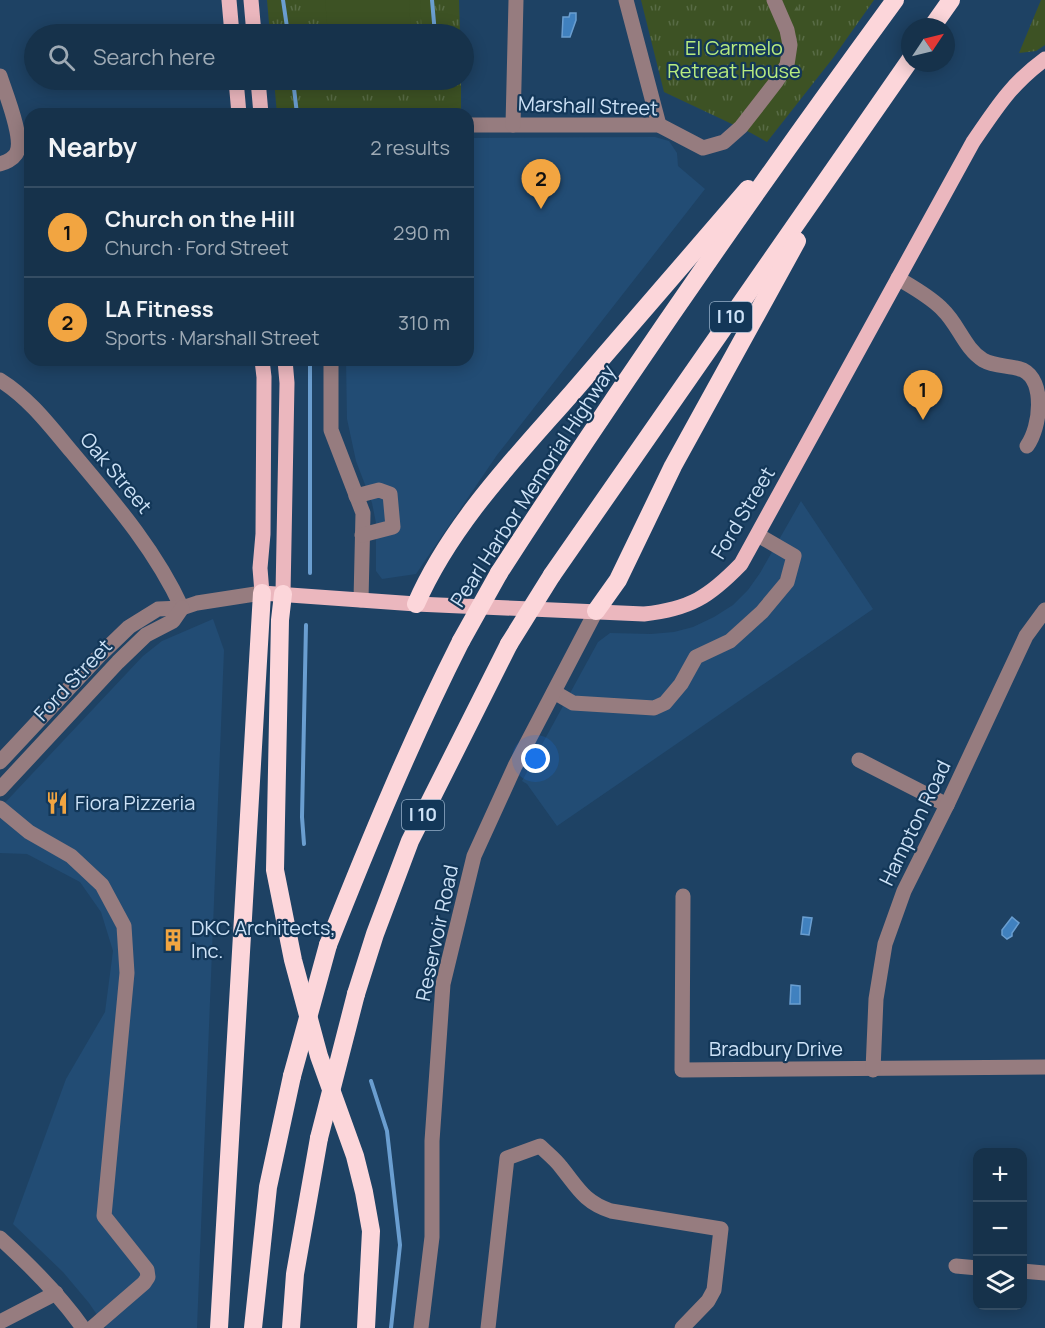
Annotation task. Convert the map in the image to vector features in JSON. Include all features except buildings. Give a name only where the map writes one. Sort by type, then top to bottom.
[{"type":"highway","name":"Pearl Harbor Memorial Highway","points":[[253,1328],[268,1187],[292,1076],[328,945],[377,820],[428,705],[499,573],[560,478],[806,122],[895,0]]},
{"type":"highway","points":[[938,18],[951,0]]},
{"type":"highway","name":"I 10","points":[[291,1328],[295,1274],[319,1138],[356,994],[375,934],[410,841],[509,644],[552,575],[902,72]]},
{"type":"highway","points":[[416,604],[424,585],[463,523],[504,470],[806,122]]},
{"type":"highway","points":[[596,611],[618,580],[673,466],[847,151]]},
{"type":"highway","points":[[219,1328],[262,594]]},
{"type":"highway","points":[[283,594],[280,620],[275,870],[292,960],[316,1046],[355,1156],[364,1192],[371,1231],[366,1328]]},
{"type":"main road","points":[[229,0],[231,24]]},
{"type":"main road","points":[[250,0],[253,24]]},
{"type":"main road","name":"Ford Street","points":[[262,594],[416,604],[644,614],[670,611],[696,602],[719,587],[741,564],[759,535],[973,142],[1018,80],[1045,59]]},
{"type":"main road","points":[[237,90],[238,108]]},
{"type":"main road","points":[[259,90],[260,108]]},
{"type":"main road","points":[[262,366],[263,534],[260,568],[262,594]]},
{"type":"main road","points":[[283,594],[286,366]]},
{"type":"street","points":[[513,124],[516,0]]},
{"type":"street","points":[[626,0],[659,125]]},
{"type":"street","name":"Marshall Street","points":[[474,125],[659,125],[703,148],[724,142],[741,127],[787,64],[790,45],[787,30],[774,0]]},
{"type":"street","points":[[0,76],[19,140],[17,153],[9,161],[0,164]]},
{"type":"street","points":[[898,278],[943,309],[957,326],[970,348],[983,360],[1023,370],[1033,375],[1040,387],[1042,402],[1036,432],[1027,446]]},
{"type":"street","points":[[331,366],[331,430],[363,513],[362,600]]},
{"type":"street","name":"Oak Street","points":[[0,380],[35,409],[142,537],[163,568],[182,608]]},
{"type":"street","points":[[356,496],[379,490],[390,494],[393,527],[362,535]]},
{"type":"street","points":[[554,692],[573,703],[654,708],[664,703],[681,684],[696,657],[730,641],[762,612],[787,582],[794,556],[759,535]]},
{"type":"street","name":"Ford Street","points":[[0,762],[100,654],[129,627],[158,609],[182,608],[205,601],[262,594]]},
{"type":"street","name":"Ford Street","points":[[0,789],[118,662],[146,635],[173,621],[182,608]]},
{"type":"street","name":"Hampton Road","points":[[873,1070],[876,999],[885,944],[904,891],[1026,636],[1045,610]]},
{"type":"street","name":"Reservoir Road","points":[[421,1328],[432,1237],[432,1141],[443,984],[474,856],[515,766],[596,611]]},
{"type":"street","points":[[0,776],[20,756],[20,741]]},
{"type":"street","points":[[859,760],[947,805]]},
{"type":"street","points":[[0,808],[29,832],[71,856],[102,885],[124,926],[127,973],[104,1216],[147,1270],[148,1277],[92,1328]]},
{"type":"street","name":"Bradbury Drive","points":[[683,896],[682,1070],[1045,1067]]},
{"type":"street","points":[[488,1328],[507,1158],[540,1146],[559,1164],[578,1190],[594,1205],[611,1211],[721,1229],[714,1290],[708,1301],[682,1328]]},
{"type":"street","points":[[0,1238],[56,1293],[83,1328]]},
{"type":"street","points":[[957,1266],[973,1268]]},
{"type":"street","points":[[1027,1271],[1045,1273]]},
{"type":"street","points":[[0,1322],[56,1293]]},
{"type":"shaded area","points":[[570,13],[576,13],[576,20],[570,37],[562,37],[563,17],[569,17]]},
{"type":"shaded area","points":[[655,137],[669,141],[677,153],[678,166],[705,189],[497,455],[416,574],[382,579],[376,571],[376,523],[372,503],[356,461],[347,419],[346,366],[474,366],[474,138]]},
{"type":"shaded area","points":[[801,501],[873,609],[557,826],[527,784],[522,781],[598,642],[610,633],[651,634],[674,632],[693,627],[733,605],[760,573]]},
{"type":"shaded area","points":[[213,619],[224,650],[197,1328],[106,1328],[63,1272],[13,1224],[66,1079],[105,1012],[113,951],[101,912],[80,882],[27,854],[0,853],[0,808],[143,656],[162,641]]},
{"type":"shaded area","points":[[803,917],[812,918],[809,935],[801,934]]},
{"type":"shaded area","points":[[1012,917],[1019,923],[1012,936],[1007,939],[1002,935],[1002,930]]},
{"type":"shaded area","points":[[791,985],[800,986],[800,1004],[790,1004]]},
{"type":"green space","points":[[267,0],[459,0],[460,24],[269,24]]},
{"type":"green space","points":[[325,0],[409,0],[410,24],[327,24]]},
{"type":"green space","points":[[420,0],[430,0],[432,24],[421,24]]},
{"type":"green space","name":"El Carmelo Retreat House","points":[[641,0],[874,0],[833,58],[767,142],[664,92]]},
{"type":"green space","points":[[780,0],[793,0],[800,15],[794,18],[788,15]]},
{"type":"green space","points":[[1041,0],[1045,0],[1045,45],[1036,51],[1019,53]]},
{"type":"green space","points":[[275,90],[461,90],[461,108],[276,108]]},
{"type":"waterway","points":[[283,0],[287,24]]},
{"type":"waterway","points":[[432,0],[434,24]]},
{"type":"waterway","points":[[294,90],[296,108]]},
{"type":"waterway","points":[[310,366],[310,573]]},
{"type":"waterway","points":[[304,844],[302,817],[306,625]]},
{"type":"waterway","points":[[371,1081],[387,1131],[400,1245],[391,1328]]},
{"type":"place","name":"LA Fitness","points":[[541,209]]},
{"type":"place","name":"Church on the Hill","points":[[923,420]]},
{"type":"place","name":"Fiora Pizzeria","points":[[57,803]]},
{"type":"place","name":"DKC Architects, Inc.","points":[[173,940]]}]
